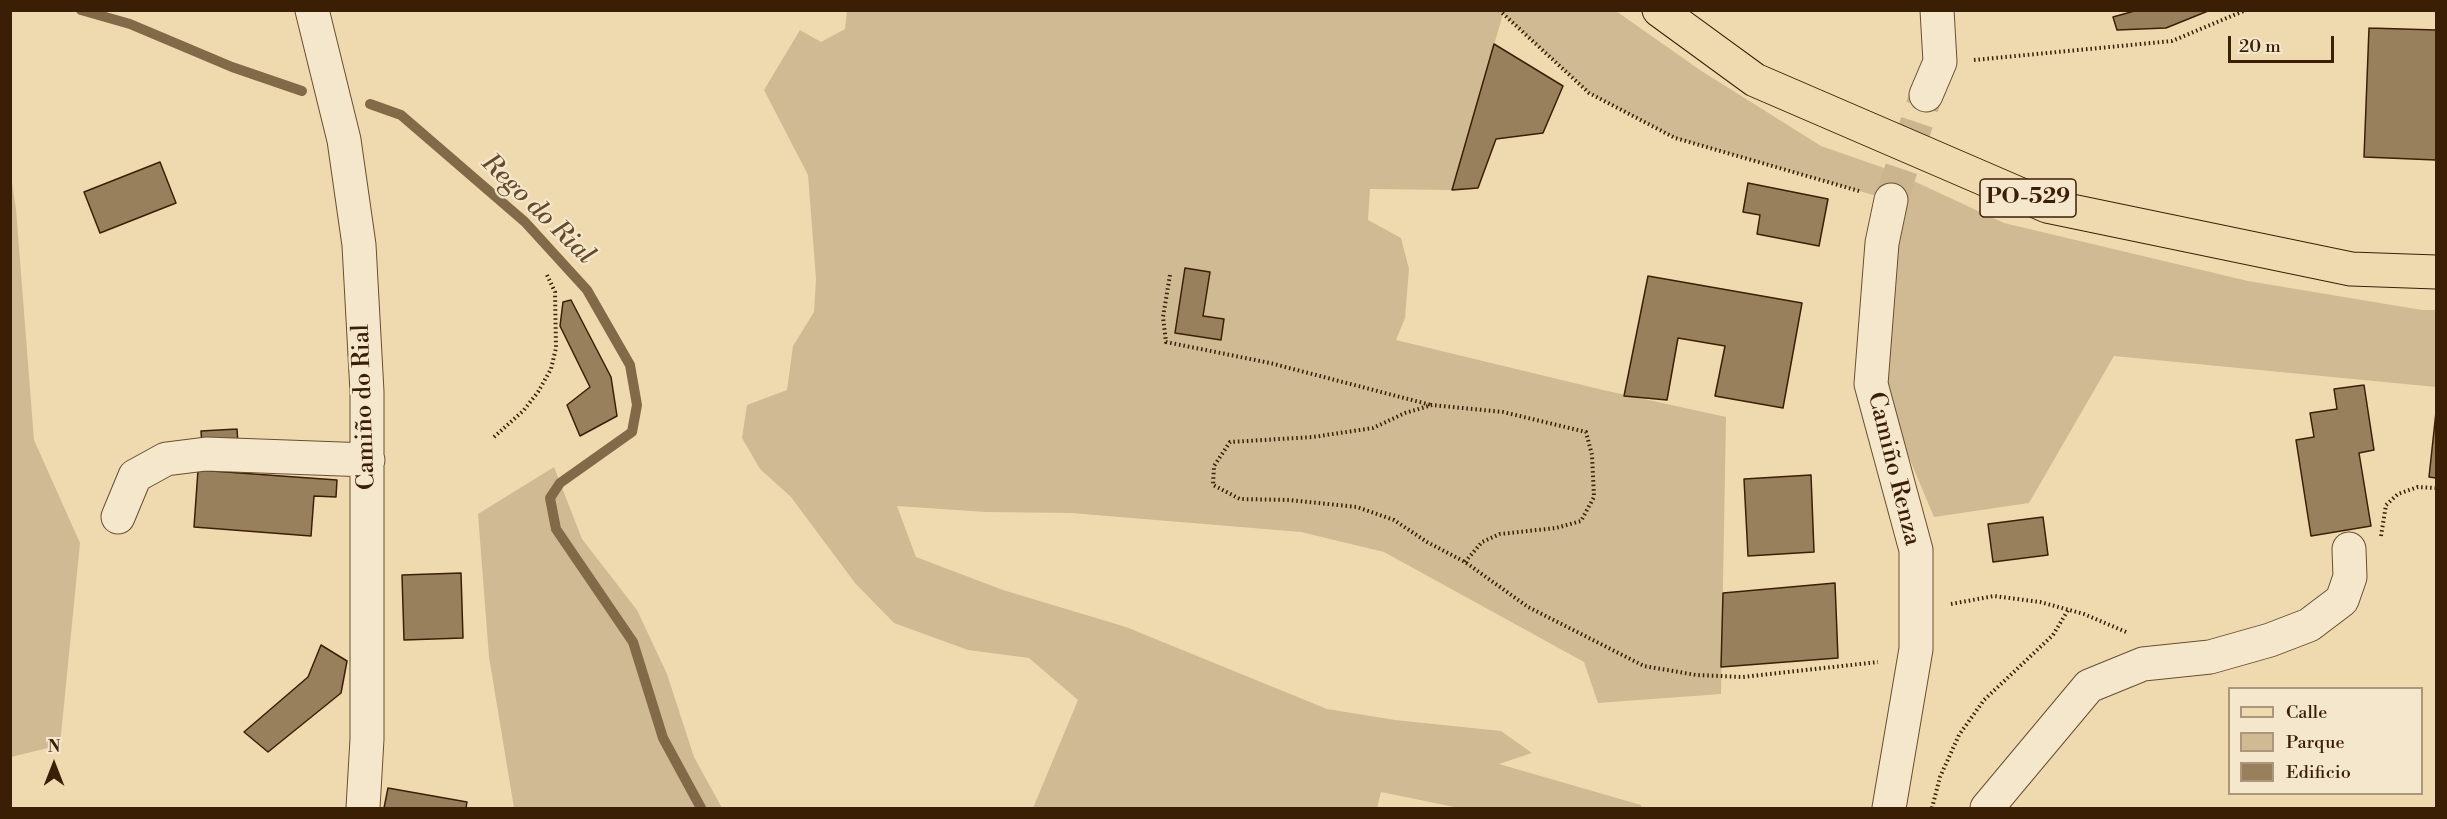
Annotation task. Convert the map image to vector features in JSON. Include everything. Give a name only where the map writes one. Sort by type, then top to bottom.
[{"type":"main road","name":"PO-529","points":[[1659,10],[1755,80],[2047,206],[2351,269],[2436,272]]},
{"type":"street","name":"Camiño do Rial","points":[[312,10],[344,140],[359,245],[368,392],[368,739],[363,808]]},
{"type":"street","points":[[1926,95],[1941,62],[1937,10]]},
{"type":"street","name":"Camiño Renza","points":[[1889,808],[1916,649],[1916,550],[1871,384],[1882,243],[1890,200]]},
{"type":"street","points":[[118,518],[135,476],[166,459],[206,454],[368,460]]},
{"type":"street","points":[[1987,808],[2089,686],[2144,664],[2210,657],[2270,640],[2309,624],[2342,600],[2349,563]]},
{"type":"path","points":[[1499,10],[1589,93],[1675,138],[1890,200]]},
{"type":"path","points":[[1941,62],[2172,40],[2246,10]]},
{"type":"path","points":[[494,438],[524,410],[551,369],[556,348],[555,292],[548,275]]},
{"type":"path","points":[[1170,275],[1163,317],[1166,342],[1250,358],[1432,405],[1503,412],[1586,432],[1592,455],[1594,498],[1581,521],[1556,528],[1500,534],[1482,542],[1465,562]]},
{"type":"path","points":[[1432,405],[1406,413],[1373,428],[1313,438],[1230,442],[1214,466],[1213,484],[1240,499],[1288,500],[1357,507],[1394,520],[1427,542],[1465,562],[1528,607],[1644,666],[1696,675],[1743,677],[1892,660],[1916,649]]},
{"type":"path","points":[[2349,563],[2368,560],[2381,536],[2386,505],[2398,494],[2418,487],[2436,488]]},
{"type":"path","points":[[1916,614],[1939,606],[1994,596],[2040,602],[2084,614],[2130,634],[2144,664]]},
{"type":"path","points":[[1932,808],[1940,777],[1959,735],[1984,700],[2053,635],[2068,610]]},
{"type":"green space","points":[[847,11],[1616,11],[1700,70],[1821,146],[1890,170],[2004,223],[2248,281],[2422,310],[2436,310],[2436,387],[2114,356],[2029,503],[1934,517],[1881,391],[1887,199],[1675,138],[1589,93],[1503,14],[1452,190],[1370,189],[1368,220],[1401,238],[1409,269],[1405,318],[1396,340],[1726,417],[1721,694],[1598,703],[1584,662],[1384,552],[1301,532],[1071,513],[986,512],[897,506],[916,557],[1003,590],[1126,627],[1327,709],[1395,720],[1501,731],[1532,753],[1499,764],[1641,805],[1642,808],[1459,808],[1381,792],[1377,808],[1033,808],[1078,700],[1029,658],[968,650],[894,623],[855,583],[791,497],[760,469],[742,438],[747,405],[787,390],[793,346],[814,312],[816,279],[808,175],[764,90],[800,30],[821,42],[845,29]]},
{"type":"green space","points":[[11,176],[16,209],[34,440],[80,543],[60,745],[11,757]]},
{"type":"green space","points":[[554,467],[582,539],[637,610],[667,674],[694,757],[722,808],[514,808],[489,657],[478,514]]},
{"type":"building","points":[[2138,10],[2208,11],[2166,28],[2117,30],[2113,17]]},
{"type":"building","points":[[2369,28],[2436,30],[2436,160],[2364,157]]},
{"type":"building","points":[[1494,44],[1563,86],[1543,133],[1496,139],[1478,188],[1452,190]]},
{"type":"building","points":[[160,162],[176,203],[100,233],[84,192]]},
{"type":"building","points":[[1748,183],[1828,199],[1819,246],[1757,234],[1760,215],[1743,212]]},
{"type":"building","points":[[1185,268],[1210,272],[1203,316],[1224,319],[1221,340],[1175,333]]},
{"type":"building","points":[[1648,276],[1802,303],[1783,408],[1715,396],[1725,346],[1678,338],[1667,400],[1624,396]]},
{"type":"building","points":[[571,300],[611,377],[617,416],[580,436],[567,405],[590,387],[560,326],[563,302]]},
{"type":"building","points":[[2364,385],[2374,450],[2359,453],[2371,526],[2311,536],[2296,440],[2314,437],[2310,413],[2337,409],[2334,389]]},
{"type":"building","points":[[2436,412],[2436,478],[2429,477]]},
{"type":"building","points":[[237,429],[238,444],[202,446],[201,431]]},
{"type":"building","points":[[198,470],[337,480],[336,497],[314,496],[311,536],[194,527]]},
{"type":"building","points":[[1811,475],[1814,552],[1748,556],[1744,479]]},
{"type":"building","points":[[2043,517],[2048,555],[1993,562],[1988,524]]},
{"type":"building","points":[[461,573],[463,638],[404,640],[402,575]]},
{"type":"building","points":[[1835,583],[1838,658],[1721,667],[1723,593]]},
{"type":"building","points":[[321,645],[347,661],[341,693],[268,752],[244,732],[308,677]]},
{"type":"building","points":[[388,788],[467,802],[466,808],[384,808]]},
{"type":"waterway","name":"Rego do Rial","points":[[81,10],[130,24],[232,67],[302,91]]},
{"type":"waterway","name":"Rego do Rial","points":[[370,104],[401,115],[525,222],[587,290],[630,365],[637,405],[632,432],[560,483],[550,498],[556,529],[633,642],[663,738],[701,808]]},
{"type":"tunnel","points":[[1891,200],[1926,95]]}]
